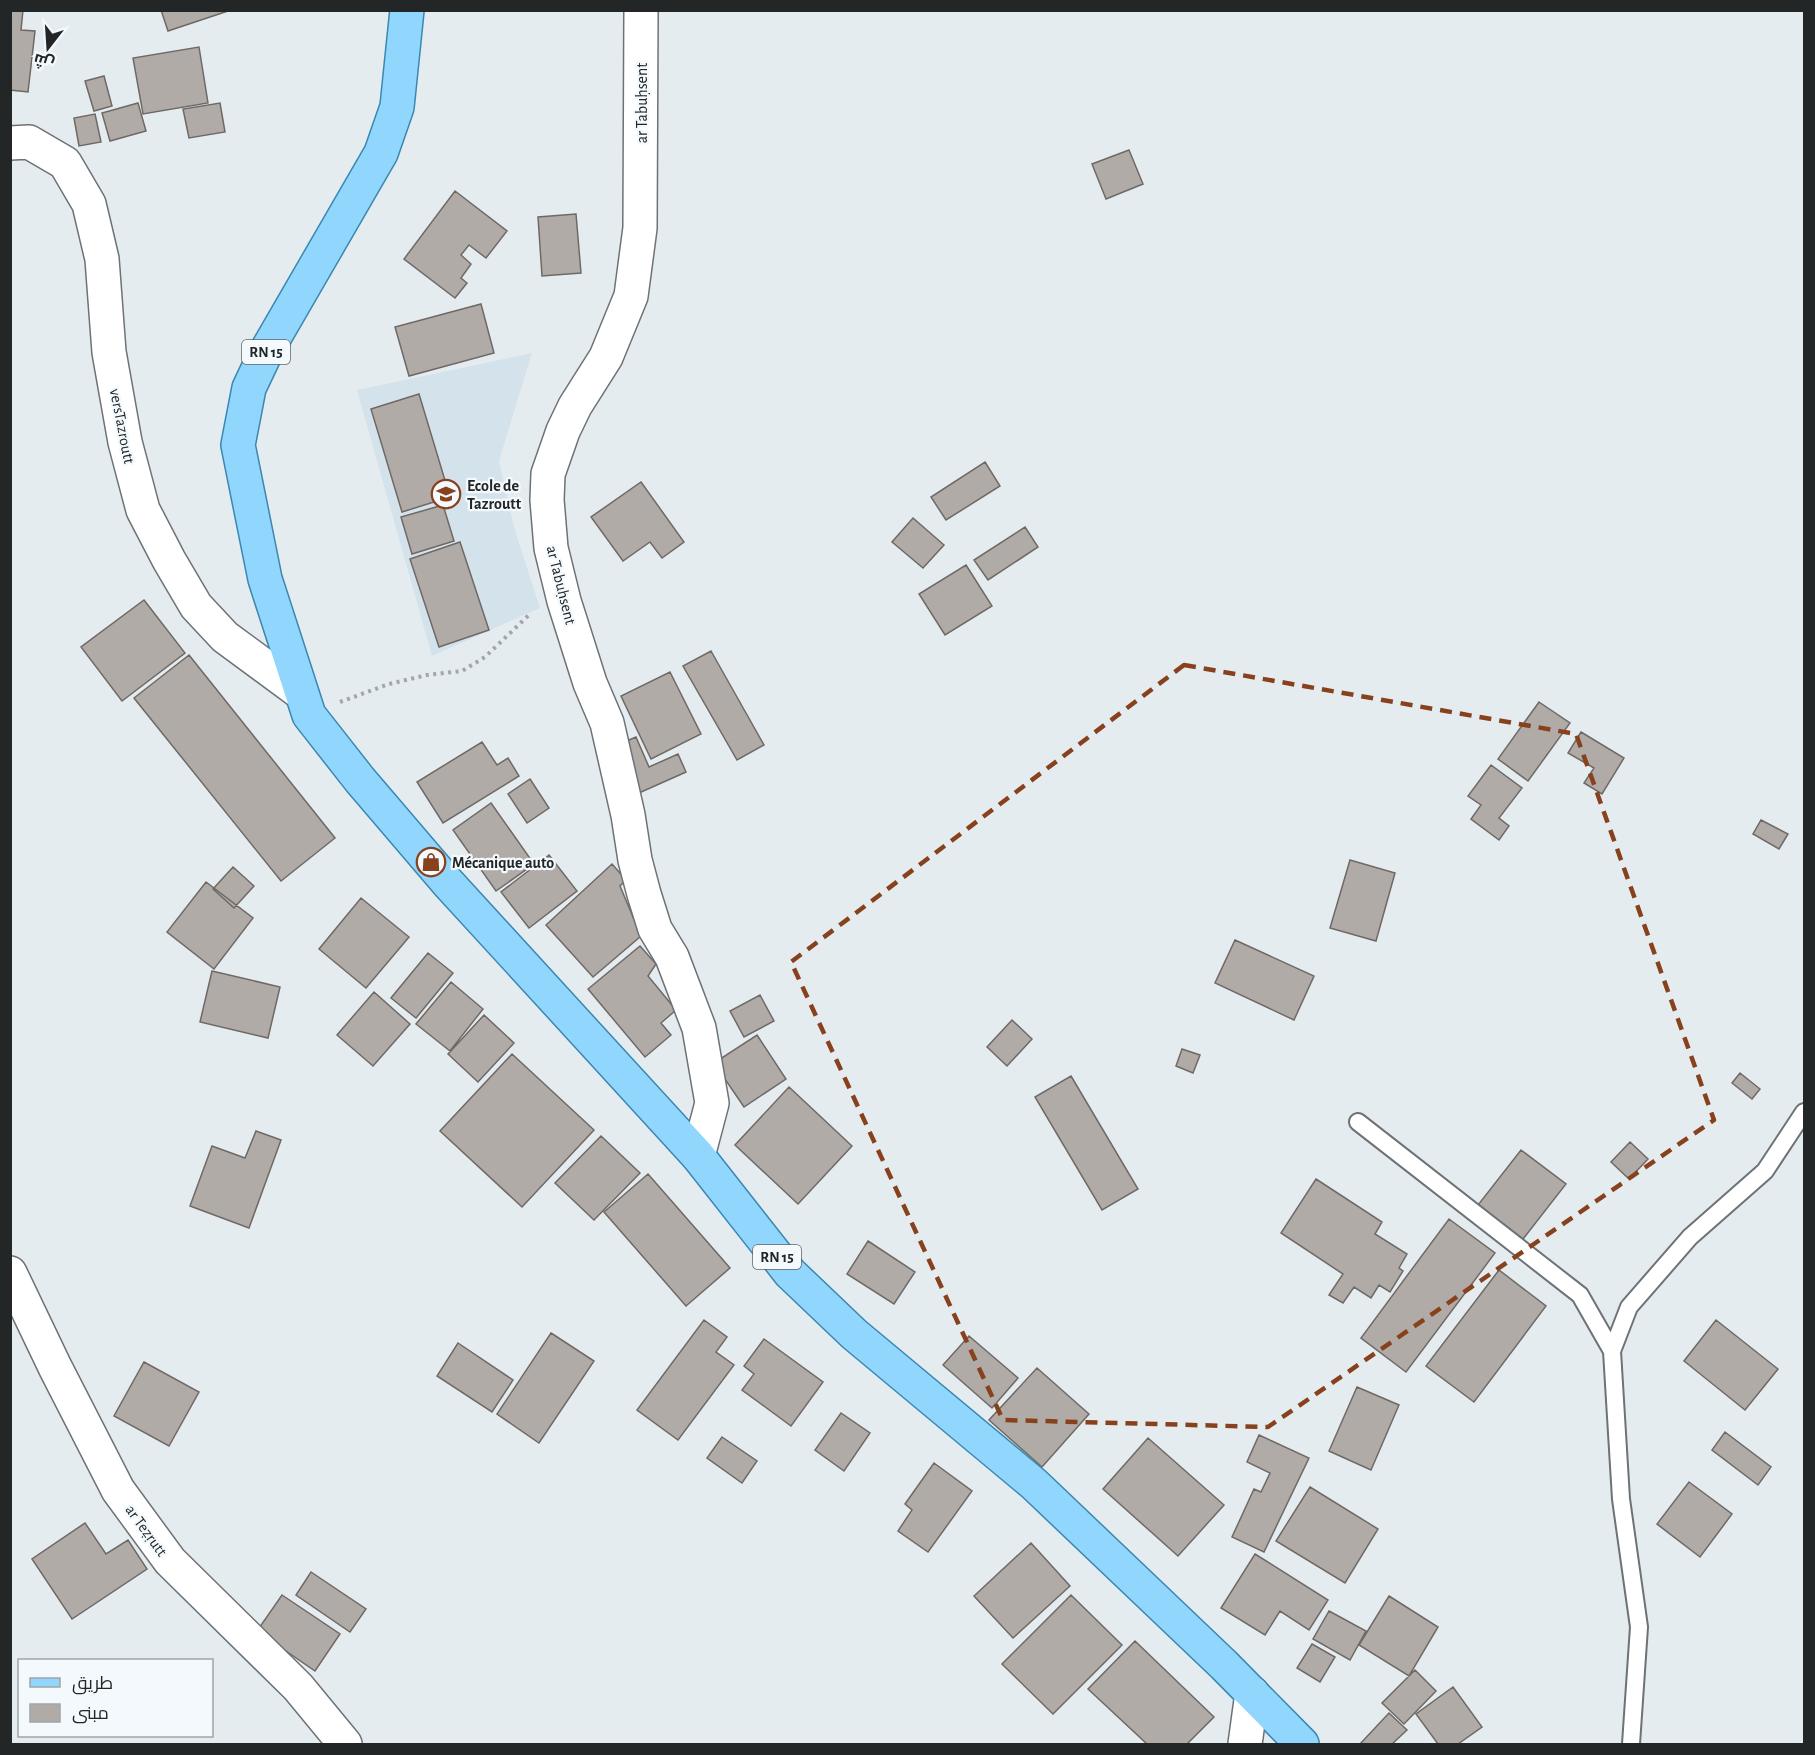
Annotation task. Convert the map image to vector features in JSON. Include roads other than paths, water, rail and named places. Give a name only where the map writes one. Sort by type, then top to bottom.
[{"type":"main road","name":"RN 15","points":[[406,10],[397,107],[381,153],[267,350],[249,388],[238,445],[265,579],[305,704],[360,780],[448,883],[698,1156],[790,1273],[854,1334],[1034,1484],[1302,1744]]},
{"type":"street","name":"ar Tabuḥsent","points":[[641,10],[640,228],[631,296],[606,357],[575,406],[563,431],[548,474],[551,548],[563,597],[590,683],[607,723],[636,861],[655,929],[672,957],[699,1028],[712,1103],[698,1156]]},
{"type":"street","name":"versTazroutt","points":[[10,143],[29,142],[65,163],[88,204],[102,259],[109,352],[124,442],[143,510],[169,560],[196,606],[225,637],[305,704]]},
{"type":"street","name":"ar Teẓṛutt","points":[[10,1273],[118,1490],[170,1561],[298,1687],[345,1744]]},
{"type":"street","points":[[1245,1744],[1252,1693]]},
{"type":"lane","points":[[1631,1744],[1639,1627],[1621,1499],[1612,1351],[1629,1307],[1690,1237],[1765,1171],[1804,1112]]},
{"type":"lane","points":[[1358,1122],[1580,1295],[1612,1351]]},
{"type":"place","name":"Ecole de Tazroutt","points":[[446,494]]},
{"type":"place","name":"Mécanique auto","points":[[431,862]]}]
